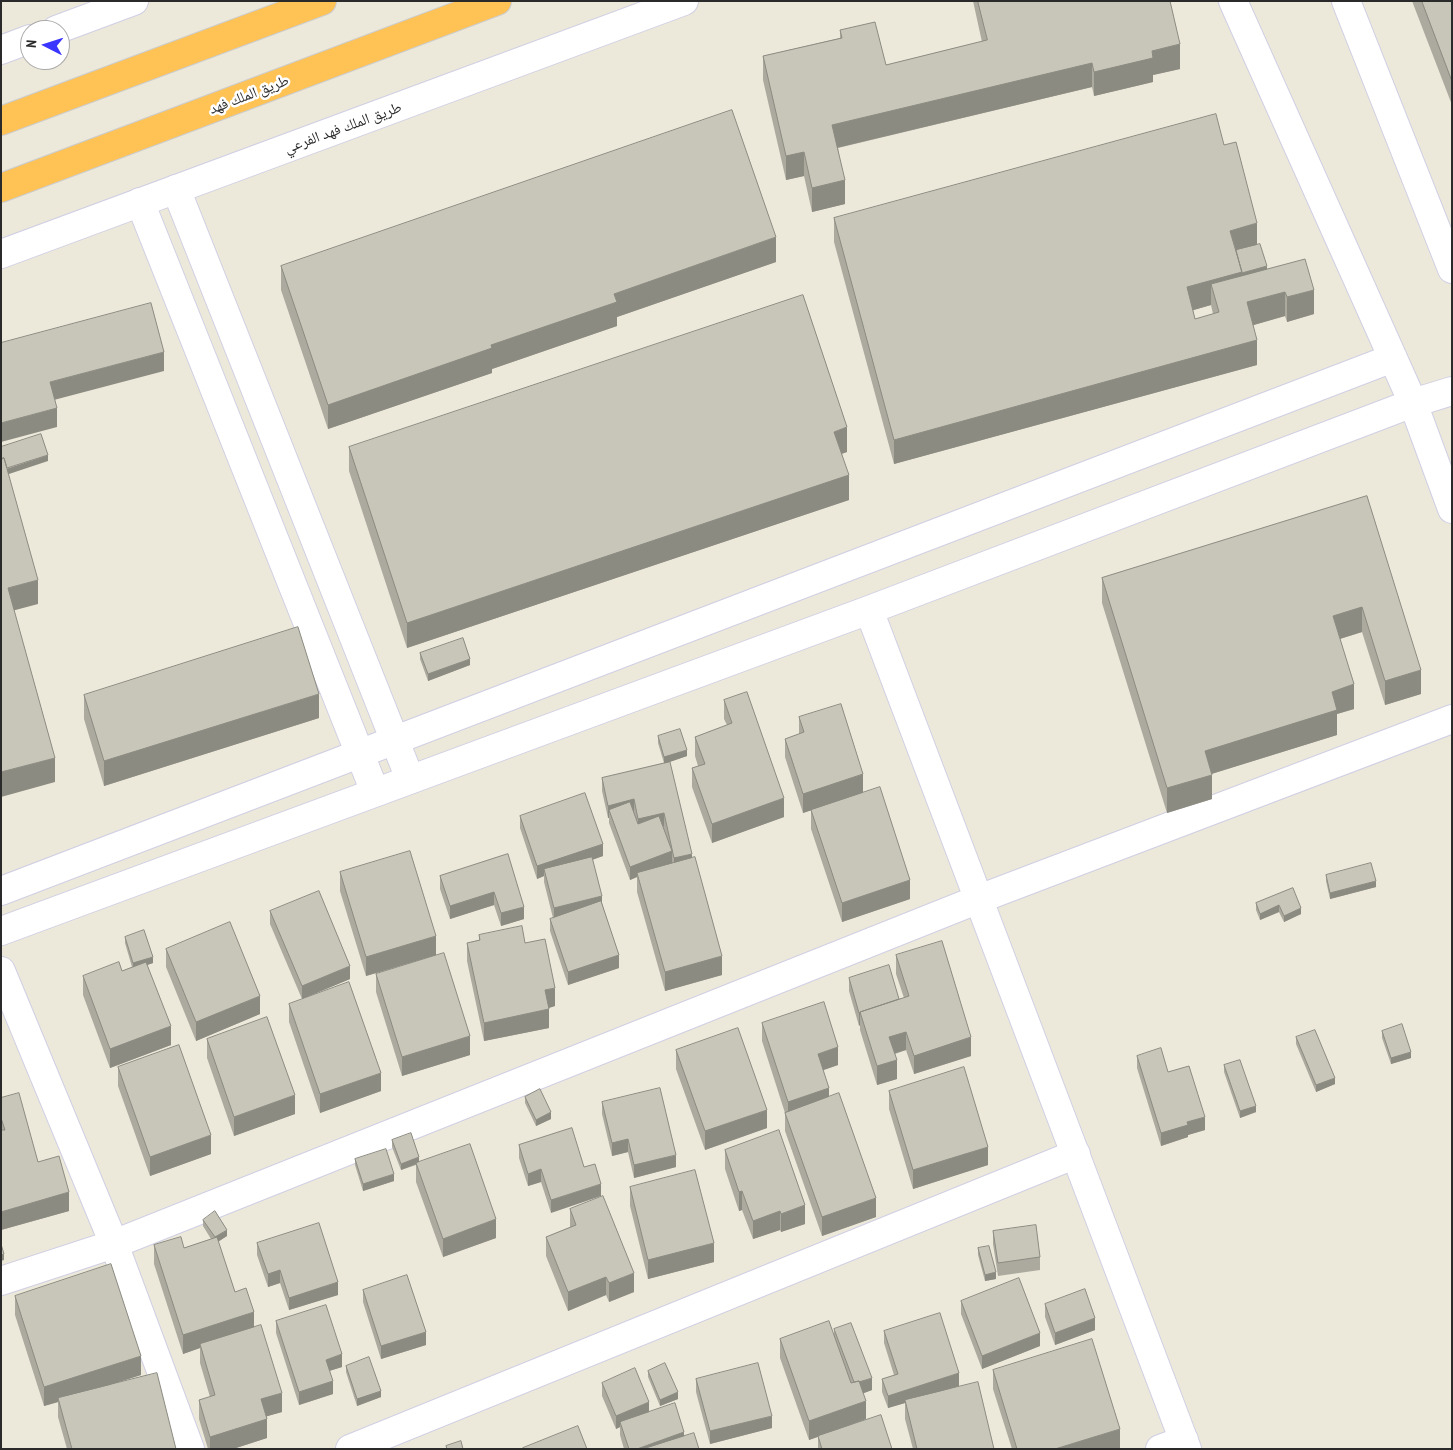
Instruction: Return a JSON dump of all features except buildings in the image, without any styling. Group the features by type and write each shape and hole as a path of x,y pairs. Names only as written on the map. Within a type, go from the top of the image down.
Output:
{"highway":[{"path":"1,121 322,1"},
{"name":"طريق الملك فهد","path":"1,188 497,1"}],"street":[{"path":"70,23 100,7 134,1"},
{"name":"طريق الملك فهد الفرعي","path":"1,254 684,1"},
{"path":"1233,1 1413,404 1452,509"},
{"path":"1346,1 1452,268"},
{"path":"1,50 20,43"},
{"path":"176,189 410,780"},
{"path":"140,202 375,792"},
{"path":"1,891 1393,358"},
{"path":"1,931 870,610 1413,404 1452,391"},
{"path":"870,610 1076,1154 1177,1446"},
{"path":"1,1282 114,1244 979,899 1452,719"},
{"path":"1,970 114,1244 190,1449"},
{"path":"350,1449 1076,1154"}]}
